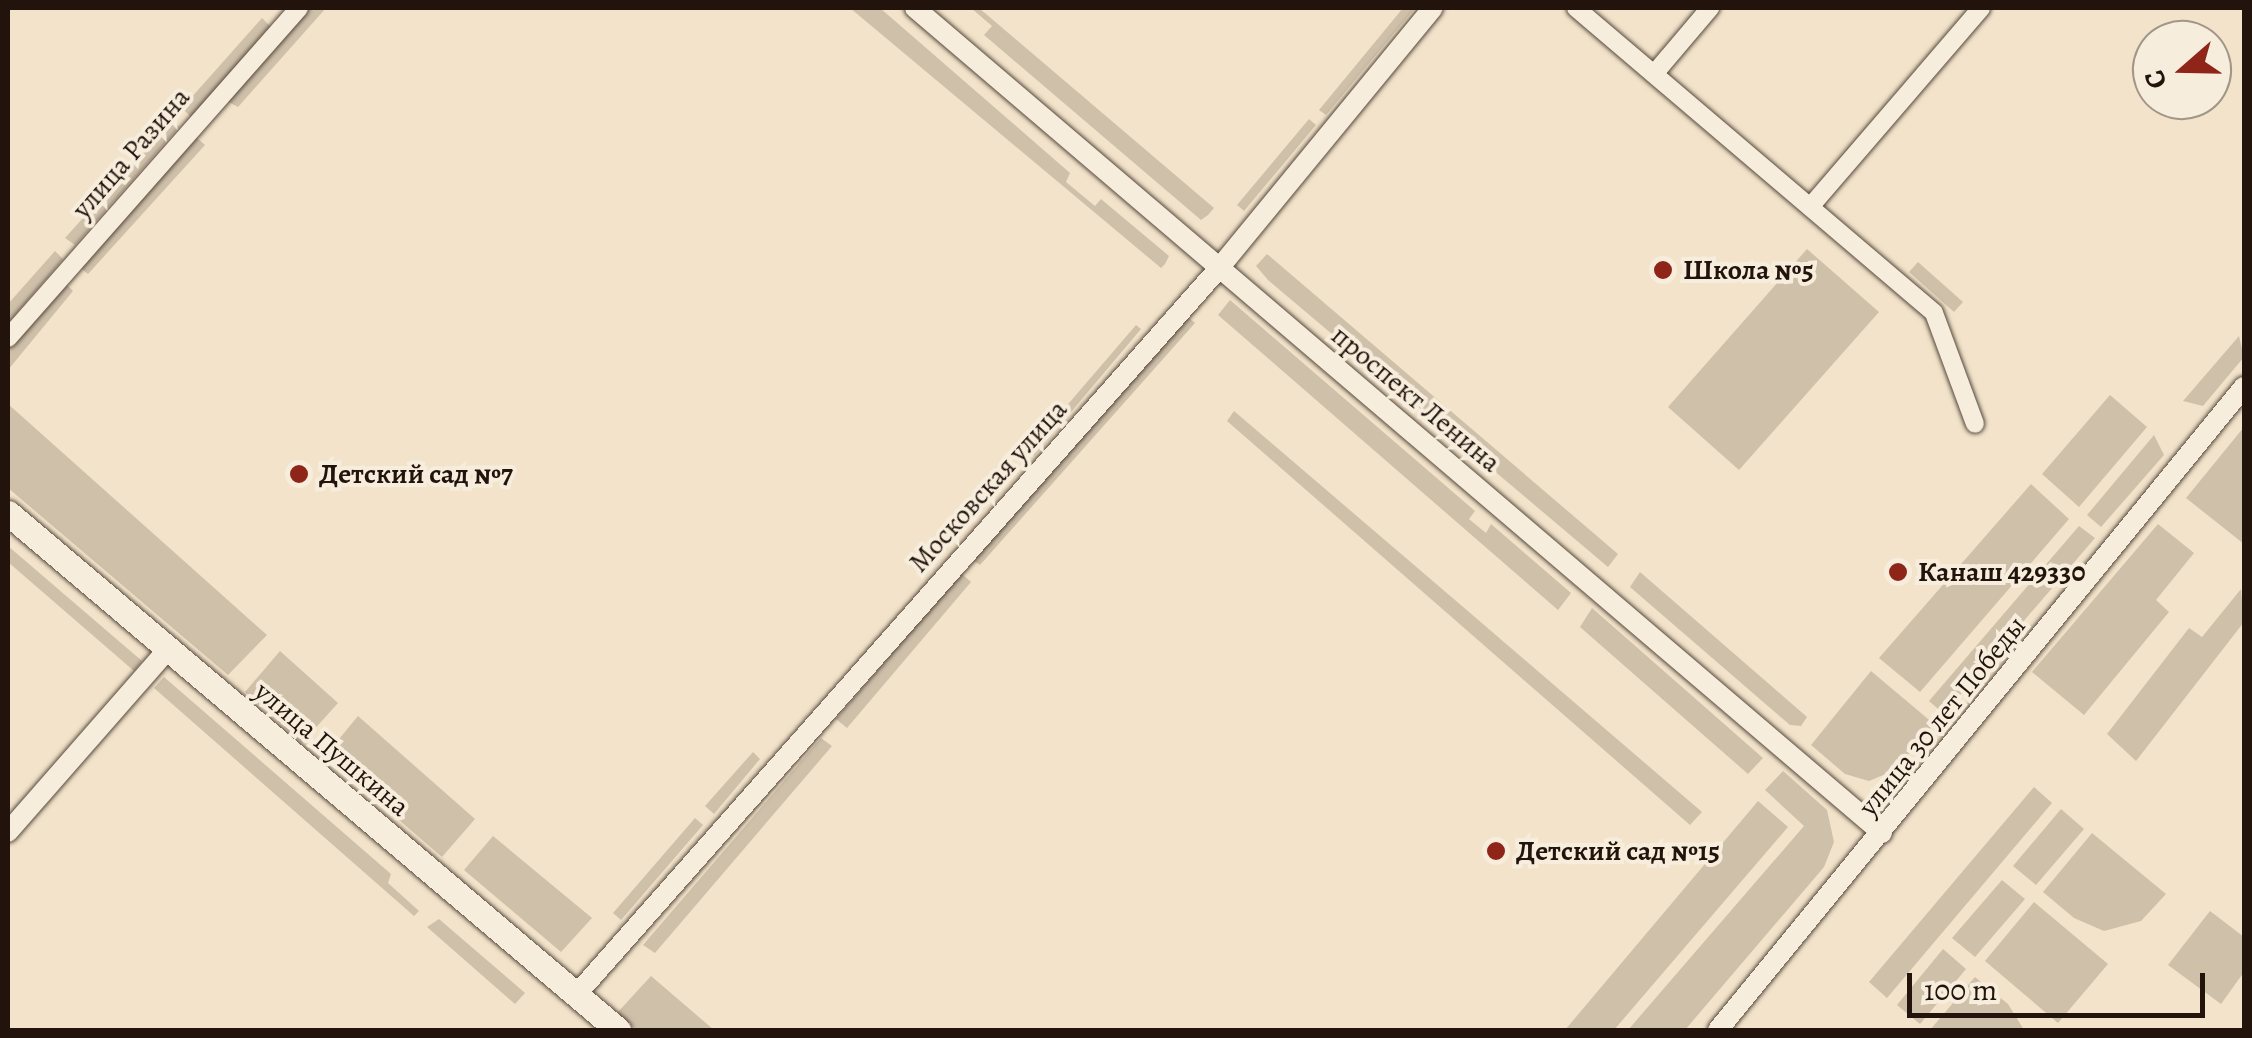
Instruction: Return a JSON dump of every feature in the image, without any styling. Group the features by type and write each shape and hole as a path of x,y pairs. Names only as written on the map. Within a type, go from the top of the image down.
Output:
{"main road":[{"name":"улица Пушкина","path":"8,514 618,1030"}],"street":[{"name":"улица Разина","path":"8,338 299,8"},
{"name":"проспект Ленина","path":"915,8 1882,833"},
{"name":"Московская улица","path":"576,995 1220,268 1433,8"},
{"path":"1576,8 1934,313 1975,424"},
{"path":"1654,74 1710,8"},
{"path":"1810,208 1980,8"},
{"name":"улица 30 лет Победы","path":"1718,1030 2244,388"},
{"path":"8,832 168,650"}],"shaded area":[{"path":"310,8 326,8 238,107 225,100"},
{"path":"850,8 880,8 1070,173 1066,182 1095,206 1101,199 1169,256 1165,264 1161,268"},
{"path":"971,8 979,8 1214,208 1201,220 984,35 992,26"},
{"path":"1403,8 1415,8 1326,115 1319,110"},
{"path":"262,18 271,27 191,117 182,108"},
{"path":"172,119 179,127 75,245 65,238"},
{"path":"1309,119 1316,125 1244,211 1237,205"},
{"path":"196,137 205,145 88,274 79,267"},
{"path":"1807,249 1879,312 1739,470 1668,407"},
{"path":"55,251 63,259 8,323 8,304"},
{"path":"1267,254 1618,554 1608,567 1268,280 1256,266"},
{"path":"1918,262 1963,302 1954,312 1909,272"},
{"path":"64,282 73,291 8,370 8,349"},
{"path":"1230,300 1475,511 1469,519 1486,533 1491,524 1571,593 1558,610 1218,315"},
{"path":"1185,315 1195,323 980,565 971,559"},
{"path":"1136,325 1141,329 1033,457 1027,452"},
{"path":"2239,336 2244,357 2203,406 2183,401"},
{"path":"2110,395 2147,427 2079,507 2042,474"},
{"path":"8,404 267,635 228,675 8,488"},
{"path":"1234,411 1702,812 1690,825 1227,421"},
{"path":"2244,427 2244,544 2186,498"},
{"path":"2154,435 2164,455 2101,527 2087,515"},
{"path":"2031,484 2069,519 1920,692 1879,658"},
{"path":"2158,524 2194,553 2156,600 2169,612 2084,715 2032,672"},
{"path":"2079,526 2095,538 1944,714 1929,701"},
{"path":"8,546 142,661 134,671 8,562"},
{"path":"1640,572 1807,717 1801,726 1790,725 1630,587"},
{"path":"961,573 971,582 847,728 836,719"},
{"path":"2241,589 2244,622 2136,761 2107,734 2189,628 2202,637"},
{"path":"1592,608 1763,758 1748,774 1580,627"},
{"path":"280,651 338,703 302,743 245,692"},
{"path":"1871,671 1934,724 1895,770 1869,781 1845,774 1811,745"},
{"path":"164,677 391,874 388,883 419,911 414,916 154,688"},
{"path":"358,716 475,819 442,857 325,756"},
{"path":"821,738 832,746 655,953 643,945"},
{"path":"753,752 760,759 714,814 705,806"},
{"path":"1783,771 1827,810 1834,842 1824,867 1685,1030 1628,1030 1804,826 1765,790"},
{"path":"2034,787 2052,803 1887,998 1869,982"},
{"path":"1758,801 1788,827 1614,1030 1565,1030"},
{"path":"2061,809 2084,829 2036,885 2013,866"},
{"path":"695,818 703,825 621,920 613,913"},
{"path":"2092,833 2166,894 2141,921 2104,931 2074,918 2043,892"},
{"path":"493,836 592,918 561,952 464,870"},
{"path":"2002,880 2025,899 1975,957 1952,938"},
{"path":"2034,902 2108,964 2058,1023 1985,961"},
{"path":"2210,911 2244,937 2244,972 2221,1004 2168,965"},
{"path":"439,919 525,993 515,1004 427,927"},
{"path":"1943,949 1966,969 1920,1024 1897,1005"},
{"path":"651,976 714,1030 637,1030 617,1013"},
{"path":"1975,977 2008,1004 2024,1030 1930,1030"}],"place":[{"name":"Школа №5","path":"1663,270"},
{"name":"Детский сад №7","path":"299,474"},
{"name":"Канаш 429330","path":"1898,572"},
{"name":"Детский сад №15","path":"1496,851"}]}
